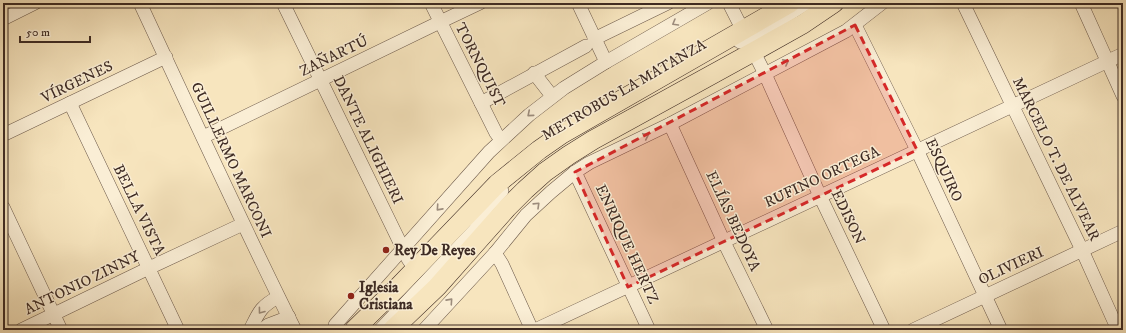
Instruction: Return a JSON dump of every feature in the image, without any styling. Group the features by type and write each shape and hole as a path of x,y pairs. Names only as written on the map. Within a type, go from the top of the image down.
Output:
{"highway":[{"path":"392,330 437,287 507,208 545,172 569,155 746,45 790,3"},
{"path":"354,330 497,184 539,150 562,134 746,45 803,24 834,3"},
{"path":"406,330 437,287"}],"street":[{"path":"3,19 35,3"},
{"name":"GUILLERMO MARCONI","path":"141,3 243,224 295,330"},
{"name":"DANTE ALIGHIERI","path":"283,3 408,259 415,269"},
{"name":"TORNQUIST","path":"431,3 496,133 501,140"},
{"name":"ZAÑARTÚ","path":"203,137 480,3"},
{"path":"578,3 590,42 606,62"},
{"path":"481,103 590,42 668,3"},
{"path":"335,325 489,152 528,115 552,96 606,62 708,3"},
{"name":"EDISON","path":"729,3 746,45 765,74 820,196 884,330"},
{"name":"METROBUS LA MATANZA","path":"380,330 512,190 537,167 588,132 707,68 746,45 764,30 808,3"},
{"name":"METROBUS LA MATANZA","path":"372,330 501,192 538,159 585,127 779,28 819,3"},
{"path":"424,330 495,253 537,204 575,172 600,158 670,124 846,31 882,3"},
{"name":"MARCELO T. DE ALVEAR","path":"963,3 1082,250 1118,330"},
{"path":"1080,3 1123,96"},
{"path":"641,16 651,36"},
{"name":"ESQUIRO","path":"855,24 917,150 1001,330"},
{"name":"RUFINO ORTEGA","path":"535,330 1123,54"},
{"name":"VÍRGENES","path":"3,135 166,57"},
{"path":"534,73 552,96"},
{"name":"BELLA VISTA","path":"70,103 178,330"},
{"name":"ELÍAS BEDOYA","path":"670,124 724,242 767,330"},
{"name":"ENRIQUE HERTZ","path":"575,172 649,330"},
{"path":"3,207 61,330"},
{"name":"ANTONIO ZINNY","path":"21,330 243,224"},
{"name":"OLIVIERI","path":"913,330 1123,231"},
{"path":"495,253 502,264 532,330"},
{"path":"250,330 259,312 264,306 278,297"},
{"path":"262,330 268,325 288,317"}],"highlighted area":[{"path":"855,25 917,150 628,287 575,172"}],"place":[{"name":"Rey De Reyes","path":"386,250"},
{"name":"Iglesia Cristiana","path":"351,296"}]}
